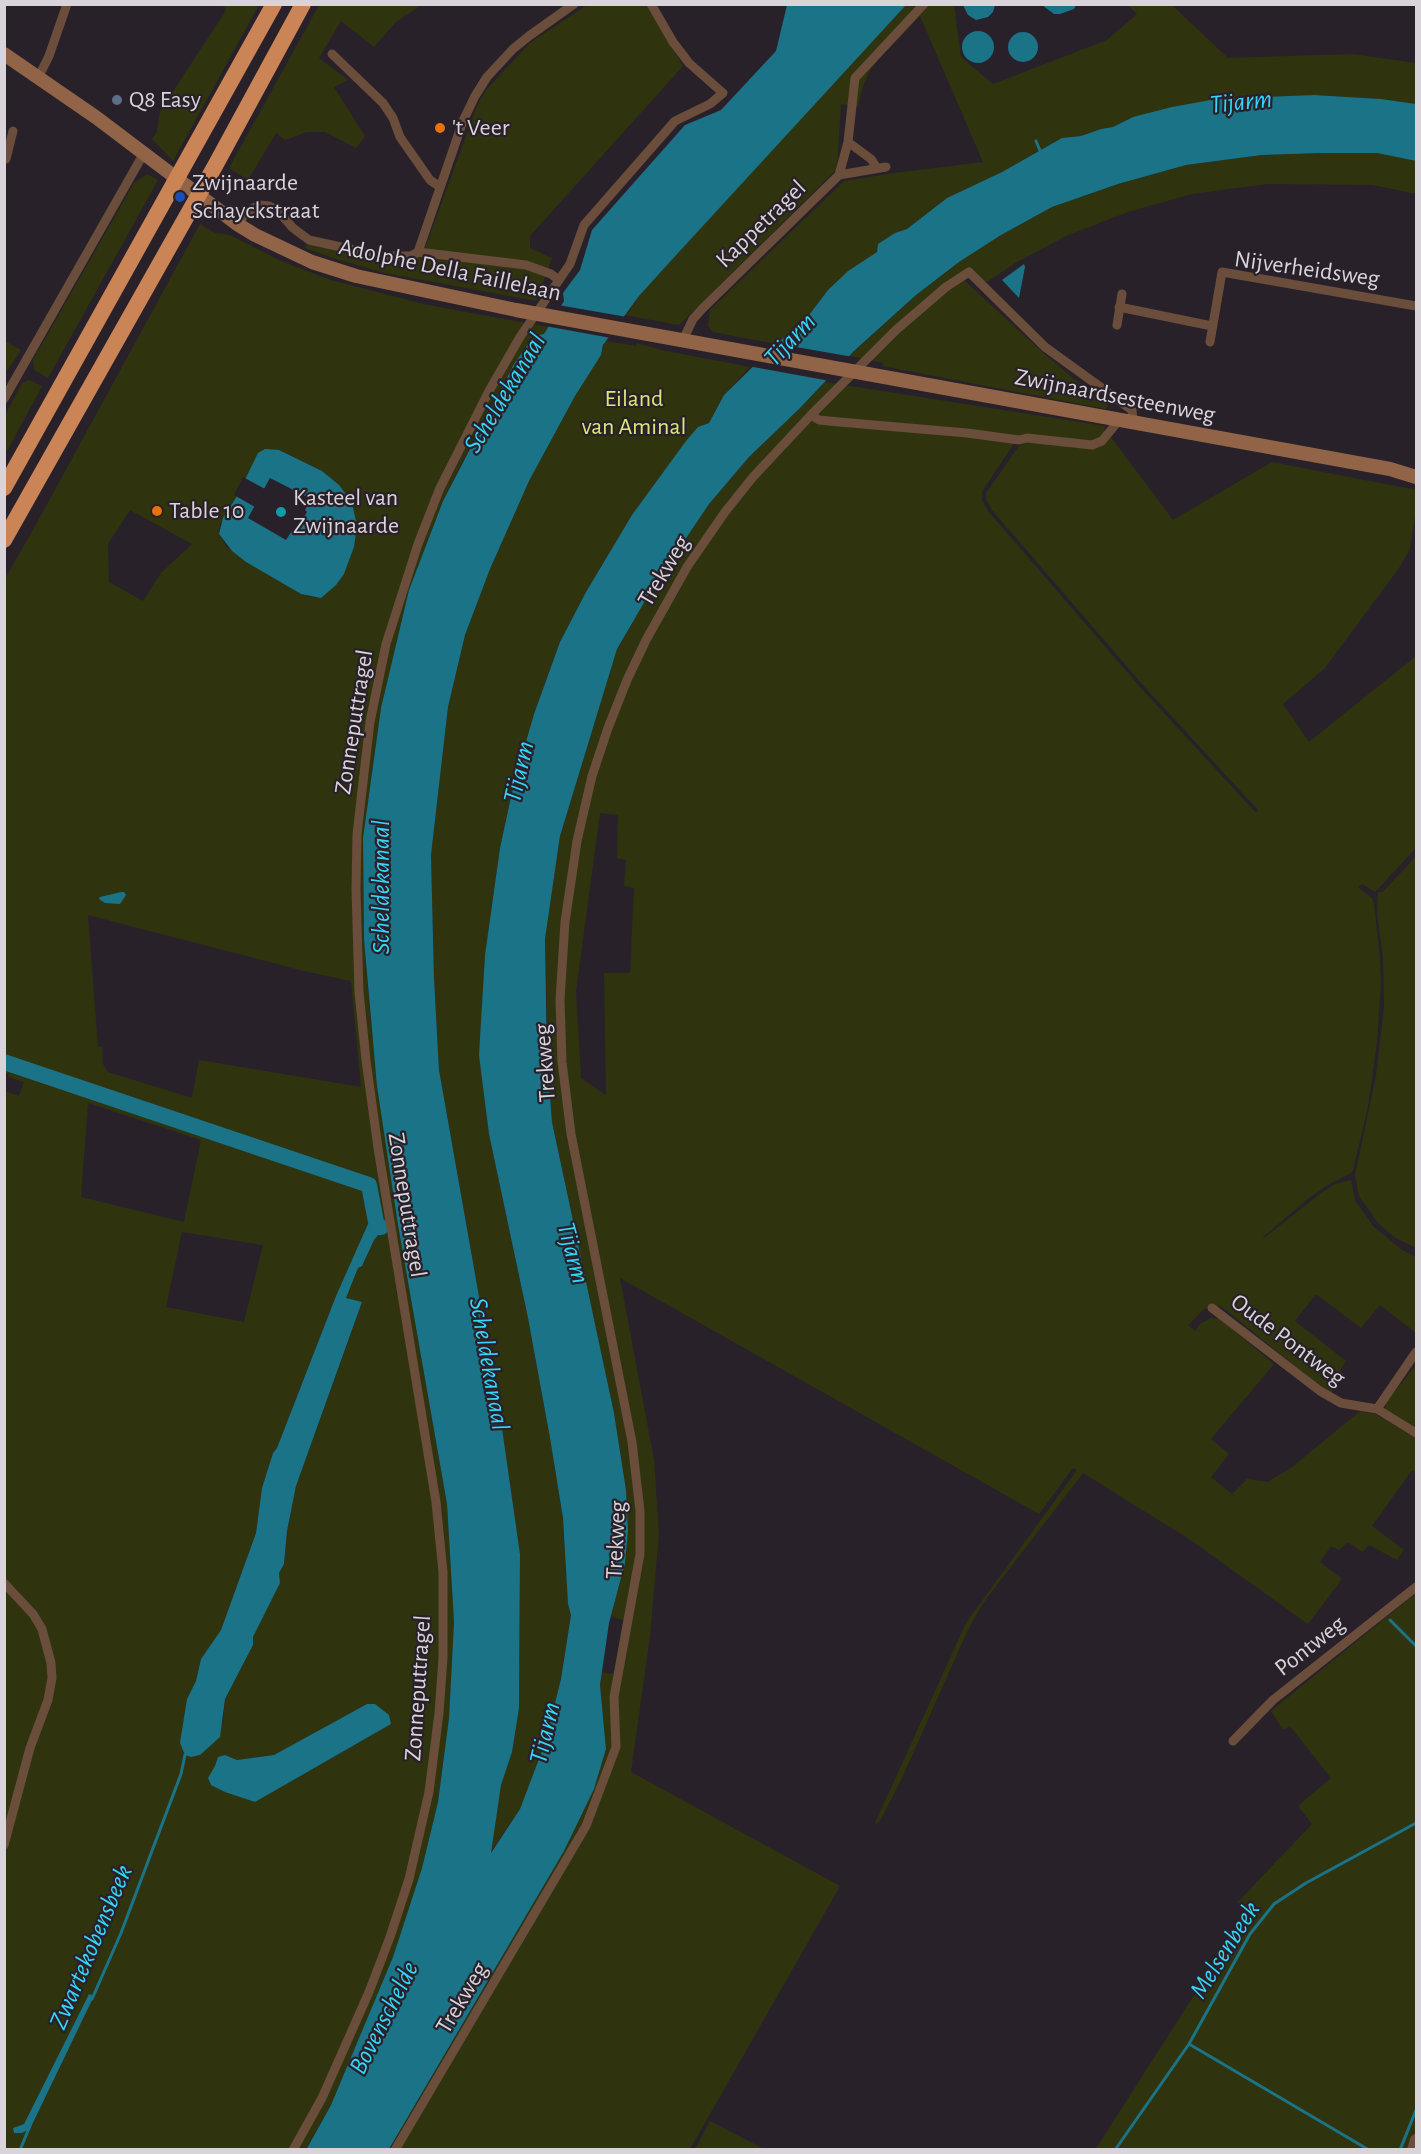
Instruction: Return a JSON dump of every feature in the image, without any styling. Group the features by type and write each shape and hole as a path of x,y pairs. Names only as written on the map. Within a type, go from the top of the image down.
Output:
{"highway":[{"path":"4,488 274,4"},
{"path":"4,540 179,231 303,4"}],"main road":[{"name":"Adolphe Della Faillelaan","path":"4,54 39,76 237,224 303,258 356,276 516,310 804,362"},
{"name":"Zwijnaardsesteenweg","path":"804,362 1390,469 1416,477"}],"street":[{"path":"39,76 50,56 67,4"},
{"path":"418,252 463,121 475,96 487,77 529,36 574,4"},
{"name":"Zonneputtragel","path":"293,2150 309,2124 356,2023 387,1945 406,1888 420,1838 429,1792 443,1658 442,1572 435,1496 378,1148 359,992 356,899 357,834 370,722 378,677 394,616 431,508 489,391 520,337 570,264 584,225 675,121 710,104 723,93 689,63 673,42 651,4"},
{"path":"839,175 848,142 855,78 924,4"},
{"path":"332,54 383,103 393,118 400,137 430,180 440,187"},
{"path":"4,159 6,159 13,131"},
{"name":"Kappetragel","path":"683,340 693,319 702,309 839,175 882,167 848,142"},
{"path":"4,399 144,153"},
{"path":"237,224 247,212 259,205 269,206 277,210 293,228 309,240 382,256 411,256 418,252 526,265 551,274 559,280"},
{"name":"Trekweg","path":"395,2150 582,1833 616,1747 614,1697 640,1554 640,1511 632,1443 571,1134 562,1062 560,991 570,878 584,808 602,745 622,694 646,640 668,600 698,550 725,512 764,465 811,415 925,304 969,272 1045,347 1132,410 1126,420"},
{"name":"Nijverheidsweg","path":"1210,342 1222,272 1416,306"},
{"path":"1118,325 1122,294"},
{"path":"1119,307 1212,326"},
{"path":"811,415 819,420 1019,440 1027,438 1097,444 1126,420"},
{"name":"Oude Pontweg","path":"1212,1308 1320,1391 1341,1403 1377,1410"},
{"path":"1416,1352 1377,1410 1416,1433"},
{"path":"4,1583 33,1614 42,1629 51,1663 52,1678 48,1700 30,1749 4,1845"},
{"name":"Pontweg","path":"1233,1741 1273,1700 1416,1587"},
{"path":"1413,2150 1416,2140"}],"green space":[{"path":"1127,4 1172,5 1228,58 1352,54 1416,63 1416,104 1381,99 1314,95 1133,117 1113,127 1081,136 1062,138 1002,172 947,198 907,229 895,233 877,252 848,271 828,290 803,323 776,344 713,332 708,326 710,310 844,181 983,162 920,16 869,72 858,107 841,104 837,169 679,325 624,315 751,171 906,5 954,5 961,57 993,84 1107,40 1137,14"},
{"path":"221,5 259,5 173,161 152,139 157,132 160,111 225,12 226,8"},
{"path":"319,5 421,5 396,22 374,47 341,21 319,58 348,80 334,87 365,136 356,148 325,132 307,132 285,140 276,133 248,180 229,168"},
{"path":"587,5 646,5 683,66 530,236 530,248 552,258 536,301 385,273 305,248 307,244 382,261 407,261 423,254 477,106 486,90 530,43"},
{"path":"1377,153 1416,161 1416,194 1373,185 1267,184 1192,194 1128,212 1066,236 1017,262 987,282 968,275 964,280 1039,349 1075,380 1107,400 1109,403 1106,409 882,366 884,363 849,356 916,295 959,262 1001,235 1052,207 1118,184 1186,165 1262,155"},
{"path":"147,174 158,180 48,378 34,370 33,360 134,183"},
{"path":"200,224 215,233 230,235 281,261 331,280 423,304 548,327 544,334 527,346 514,364 480,426 443,501 409,590 381,708 363,838 364,940 371,1026 398,1225 447,1504 454,1622 449,1718 438,1802 422,1868 393,1957 331,2105 306,2149 5,2149 4,1091 19,1096 24,1082 8,1077 9,1074 5,1072 5,579","holes":["279,450 322,471 357,526 354,547 344,574 315,598 301,594 246,562 227,547 219,534 220,524 232,503","130,510 192,544 161,573 143,601 109,582 108,544","88,915 351,981 361,1087 199,1060 192,1098 108,1072 103,1064 102,1046 98,1047","88,1103 201,1140 184,1222 81,1197","369,1224 374,1240 362,1266 358,1268 346,1298 362,1303 296,1486 287,1531 284,1564 279,1573 280,1583 253,1637 253,1645 225,1699 223,1722 200,1755 195,1756 187,1699 196,1681 201,1659 221,1630 256,1533 262,1488 273,1453 277,1448 336,1296","182,1232 263,1245 244,1322 166,1307","367,1704 391,1724 255,1802 211,1785 208,1778 225,1755 237,1760 274,1755","89,1994 94,1996 30,2129 13,2128 24,2124"]},
{"path":"5,341 21,350 5,374"},
{"name":"Eiland van Aminal","path":"605,341 636,346 637,343 661,350 750,367 724,395 709,423 698,427 632,515 586,592 560,642 534,714 514,783 500,848 485,955 480,1055 489,1134 528,1318 563,1518 568,1604 571,1615 561,1679 545,1743 520,1809 490,1853 501,1785 512,1752 520,1656 520,1554 501,1421 439,1070 431,855 448,707 465,635 490,569 529,481 575,396 601,355"},
{"path":"29,380 42,386 5,455 5,415 22,383"},
{"path":"825,382 1105,426 1103,437 1095,442 1019,436 985,487 982,500 988,511 1140,687 1256,813 1258,810 1142,684 992,510 986,499 986,493 1019,446 1024,443 1050,442 1095,447 1100,446 1110,436 1173,520 1272,462 1416,490 1416,509 1410,549 1399,568 1325,668 1283,704 1309,742 1416,656 1416,848 1375,892 1362,884 1358,887 1372,898 1374,904 1381,983 1377,1042 1368,1107 1353,1170 1309,1198 1263,1237 1321,1193 1335,1184 1351,1180 1355,1200 1373,1226 1402,1250 1416,1257 1416,1333 1380,1305 1361,1328 1316,1294 1295,1321 1346,1361 1340,1370 1345,1375 1331,1393 1328,1393 1221,1306 1204,1309 1188,1325 1195,1331 1200,1324 1211,1318 1220,1319 1274,1364 1211,1439 1229,1454 1211,1477 1232,1494 1247,1479 1267,1482 1291,1468 1360,1411 1375,1414 1416,1438 1416,1472 1412,1470 1372,1526 1404,1550 1397,1560 1369,1545 1362,1552 1348,1542 1339,1550 1331,1546 1320,1562 1342,1579 1308,1624 1189,1539 1083,1473 976,1615 901,1780 880,1821 874,1825 966,1623 1077,1470 1073,1468 1039,1514 620,1278 654,1460 659,1534 650,1636 631,1772 840,1886 690,2149 389,2150 564,1851 594,1789 606,1749 600,1685 602,1672 614,1674 623,1620 611,1616 625,1563 628,1531 626,1490 614,1413 552,1122 549,1087 545,939 560,836 617,649 652,589 709,504 749,457","holes":["600,813 618,815 617,858 626,860 624,886 634,888 630,973 604,973 606,1095 581,1078 576,991"]},
{"path":"1416,856 1416,1248 1394,1237 1378,1223 1359,1196 1355,1175 1376,1076 1384,1006 1383,956 1377,915 1378,892 1383,892"},
{"path":"1416,1365 1416,1429 1385,1409 1387,1401"},
{"path":"1416,1593 1416,2132 1409,2149 1095,2150 1248,1911 1237,1903 1312,1824 1298,1806 1331,1778 1290,1726 1283,1730 1271,1711"},
{"path":"710,2121 764,2149 695,2149"}],"water":[{"path":"995,4 993,12 988,17 976,20 968,15 963,5"},
{"path":"787,5 906,5 639,296 603,345 601,355 575,396 529,481 490,569 465,635 448,707 431,855 439,1070 501,1421 520,1554 519,1708 512,1752 501,1785 491,1853 520,1809 545,1743 561,1679 571,1615 568,1604 563,1518 550,1438 528,1318 489,1134 479,1055 485,955 500,848 514,783 534,714 560,642 586,592 632,515 686,441 698,427 709,423 724,395 776,344 803,323 828,290 848,271 877,252 878,244 895,233 907,229 947,198 1002,172 1062,138 1081,136 1113,127 1133,117 1172,107 1216,99 1314,95 1381,99 1416,104 1416,161 1377,153 1321,153 1262,155 1186,165 1118,184 1052,207 1001,235 959,262 916,295 854,351 749,457 709,504 652,589 617,649 560,836 545,939 547,1058 552,1122 614,1413 626,1490 628,1531 625,1563 609,1623 600,1685 606,1749 594,1789 564,1851 389,2149 306,2150 331,2105 393,1957 422,1868 438,1802 449,1718 454,1622 447,1504 398,1225 377,1086 364,940 363,838 381,708 409,590 443,501 514,364 534,336 544,334 564,301 563,293 580,270 592,230 685,125 721,110 776,51","holes":["588,1632 584,1671 580,1673 585,1635"]},
{"path":"1042,5 1076,5 1074,9 1054,14"},
{"path":"978,31 989,36 994,47 989,58 978,63 967,58 962,47 967,36"},
{"path":"1023,32 1034,36 1038,47 1034,58 1023,62 1012,58 1008,47 1012,36"},
{"path":"1024,264 1025,267 1019,298 1002,280"},
{"path":"265,449 279,450 322,471 339,485 352,503 357,526 354,547 344,574 336,585 321,598 301,594 246,562 232,551 219,534 223,518 237,496 258,453","holes":["270,478 311,499 305,510 307,512 296,530 293,529 286,540 248,518"]},
{"path":"121,892 126,895 120,904 105,903 99,899 100,897"},
{"path":"368,1224 377,1227 378,1235 362,1266 358,1268 346,1298 362,1302 296,1486 287,1531 284,1564 279,1573 280,1583 253,1637 253,1645 225,1699 220,1737 200,1755 191,1757 185,1755 180,1743 187,1699 196,1681 201,1659 221,1630 256,1533 262,1488 273,1453 277,1448 336,1296"},
{"path":"367,1704 375,1704 389,1715 391,1724 255,1802 211,1785 208,1778 218,1757 225,1755 237,1760 274,1755"},
{"path":"89,1994 94,1996 30,2129 22,2133 14,2133 13,2128 24,2124"}],"pier":[{"path":"558,305 627,317 611,338 545,326"},
{"path":"773,343 853,357 830,381 748,366"},
{"path":"243,477 265,489 255,507 234,495"}],"waterway":[{"path":"1036,141 1041,153"},
{"path":"4,1062 369,1185 377,1227 381,1227"},
{"name":"Tijarm","path":"581,1688 590,1610"},
{"path":"1390,1620 1416,1646"},
{"name":"Zwartekobensbeek","path":"92,1999 121,1933 181,1774 185,1755"},
{"name":"Melsenbeek","path":"1115,2150 1189,2044 1250,1934 1274,1904 1306,1883 1416,1823"},
{"path":"1189,2044 1369,2150"},
{"path":"1400,2150 1416,2110"},
{"name":"Zwartekobensbeek","path":"20,2150 30,2126"}],"place":[{"name":"Q8 Easy","path":"117,100"},
{"name":"'t Veer","path":"440,128"},
{"name":"Zwijnaarde Schayckstraat","path":"180,197"},
{"name":"Table 10","path":"157,511"},
{"name":"Kasteel van Zwijnaarde","path":"281,512"}],"water label":[{"name":"Scheldekanaal","path":"505,393"},
{"name":"Scheldekanaal","path":"381,887"},
{"name":"Scheldekanaal","path":"489,1364"},
{"name":"Bovenschelde","path":"384,2018"}]}
